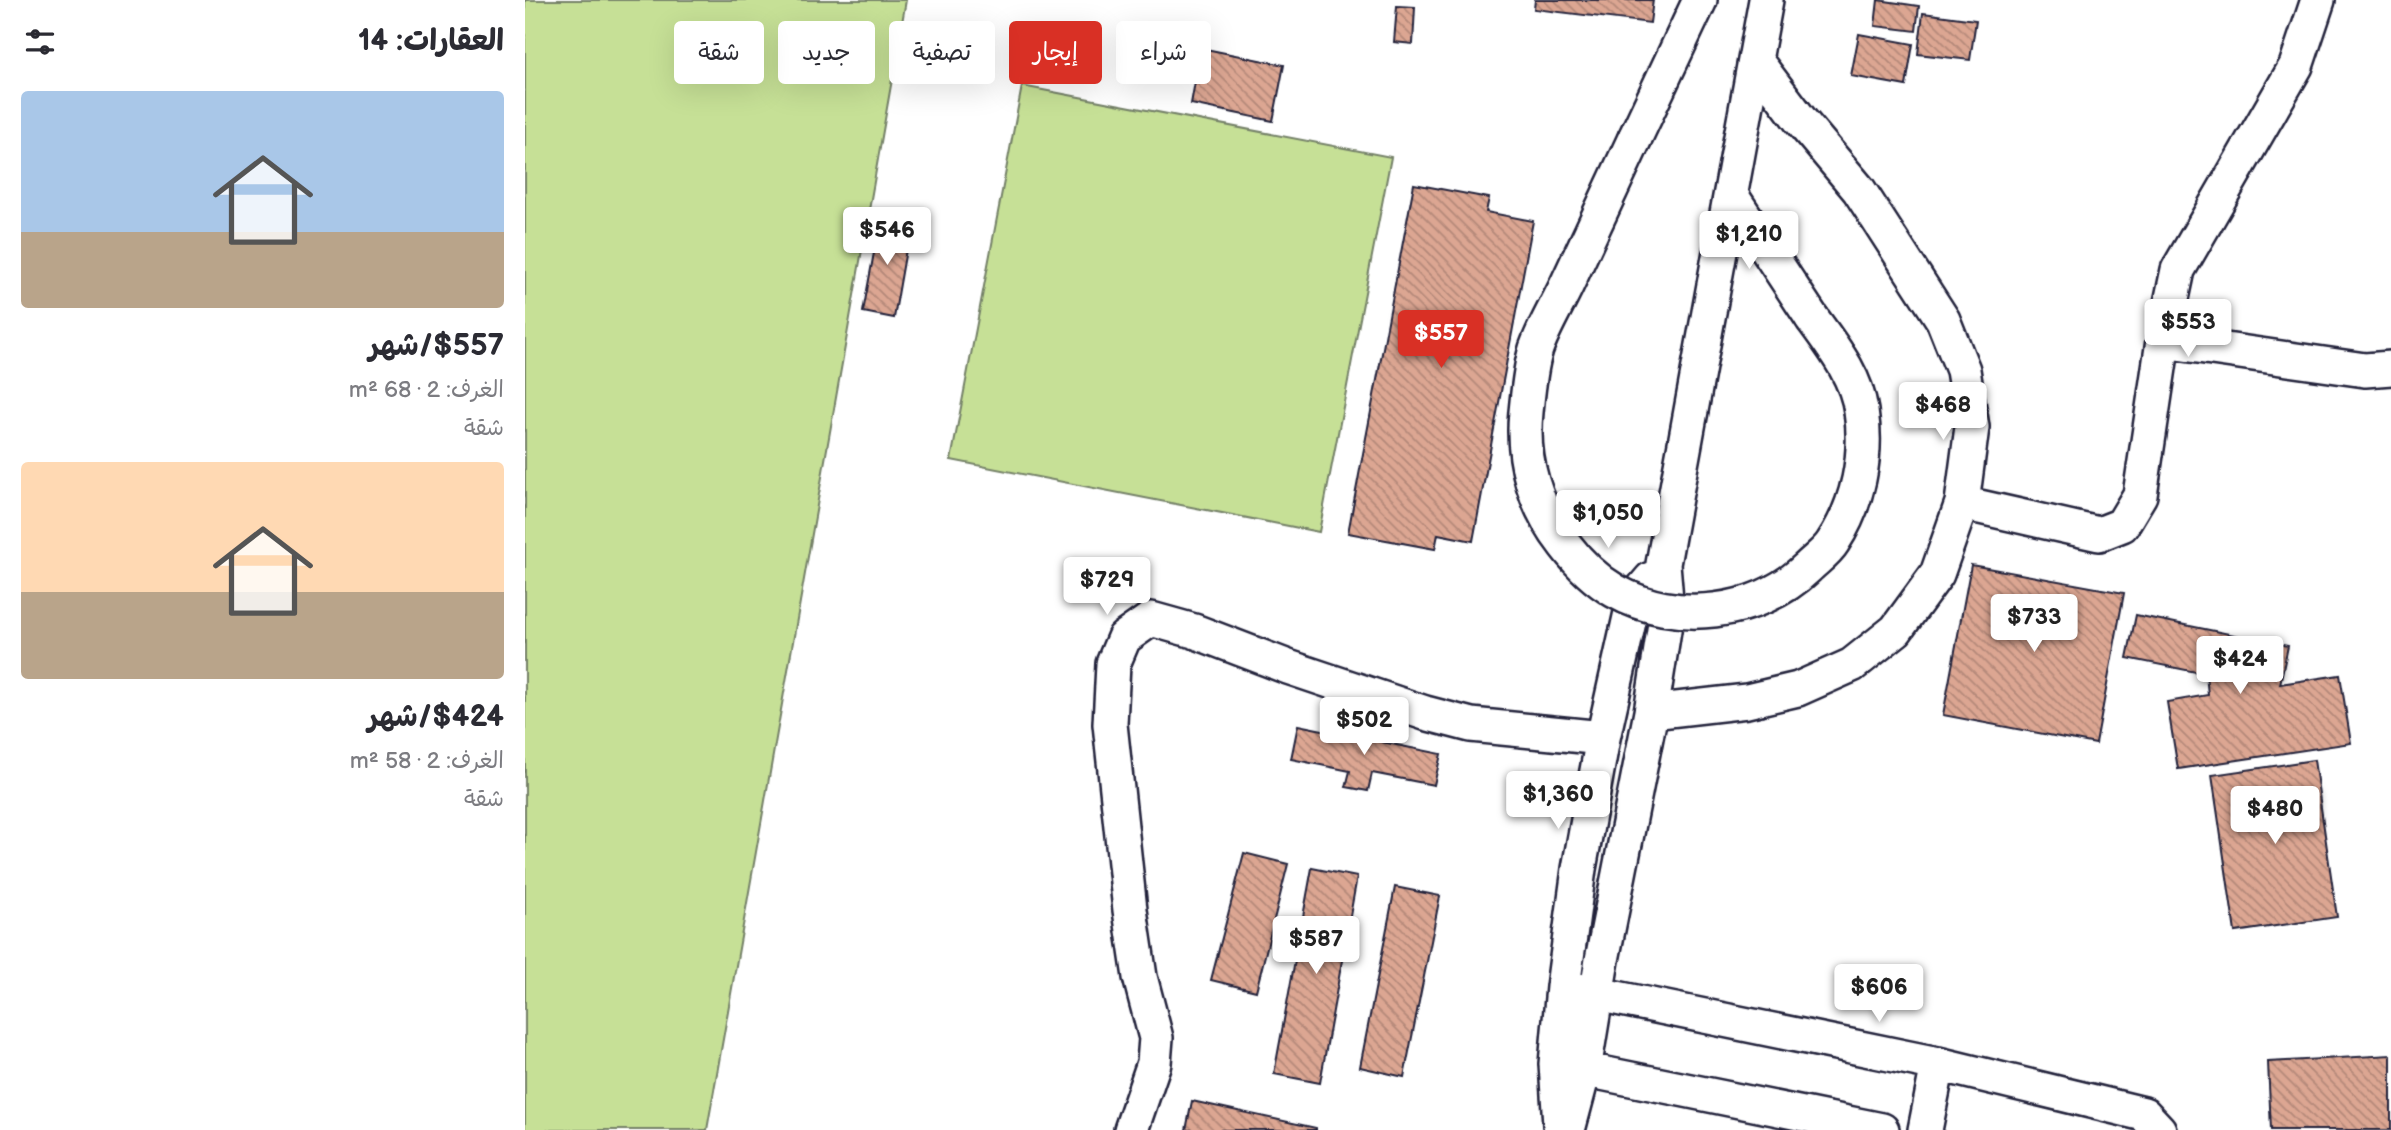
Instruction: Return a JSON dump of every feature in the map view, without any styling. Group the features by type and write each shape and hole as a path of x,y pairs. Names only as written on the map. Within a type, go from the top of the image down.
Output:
{"street":[{"path":"1700,0 1536,350 1525,413 1526,459 1534,492 1551,527 1577,561 1615,591 1652,606 1682,611 1716,611 1759,599 1795,579 1833,544 1854,499 1864,454 1861,409 1846,366 1731,195"},
{"path":"1560,1130 1570,1067 1597,994 1651,712 1667,611 1663,564 1766,0"},
{"path":"1962,503 2099,534 2122,525 2140,495 2163,341 2178,271 2296,66 2318,0"},
{"path":"1651,712 1747,701 1798,689 1852,666 1896,630 1937,574 1962,503 1972,427 1963,370 1943,320 1859,190 1801,121 1755,60"},
{"path":"2163,341 2365,370 2391,368"},
{"path":"1568,1130 1570,1067 1563,987 1579,869 1603,738 1634,599 1663,564"},
{"path":"1131,1130 1154,1063 1156,1038 1140,977 1132,923 1111,724 1113,664 1124,638 1151,619 1193,631 1288,667 1425,713 1471,725 1603,738"},
{"path":"1590,812 1631,819"},
{"path":"1563,987 1938,1064 2144,1114 2159,1130"},
{"path":"1925,1130 1938,1064"},
{"path":"1570,1067 1882,1130"}],"green space":[{"path":"525,0 906,0 902,21 889,21 889,84 891,84 707,1130 525,1130"},
{"path":"1022,86 1391,157 1319,532 951,460"}],"building":[{"path":"1535,0 1653,0 1650,23 1534,9"},
{"path":"1878,0 1919,6 1916,31 1875,26"},
{"path":"1397,6 1415,7 1413,44 1394,42"},
{"path":"1923,13 1976,20 1970,60 1918,54"},
{"path":"1859,34 1913,44 1906,86 1851,76"},
{"path":"1211,50 1284,65 1273,121 1191,104 1195,84 1211,84"},
{"path":"1414,184 1489,198 1486,212 1533,221 1473,541 1438,534 1435,549 1348,533"},
{"path":"881,215 911,221 894,318 863,312"},
{"path":"1971,565 2124,593 2096,744 1943,715"},
{"path":"2136,615 2288,646 2280,684 2340,675 2351,743 2178,769 2167,702 2208,695 2206,674 2127,658"},
{"path":"1298,725 1441,754 1434,785 1372,773 1368,791 1346,787 1350,771 1291,759"},
{"path":"2314,760 2337,917 2235,932 2212,775"},
{"path":"1244,853 1288,864 1256,991 1211,980"},
{"path":"1312,868 1357,877 1320,1083 1274,1074"},
{"path":"1395,887 1440,896 1404,1077 1360,1067"},
{"path":"2391,1055 2391,1130 2271,1130 2268,1062"},
{"path":"1192,1101 1316,1128 1316,1130 1186,1130"}]}
